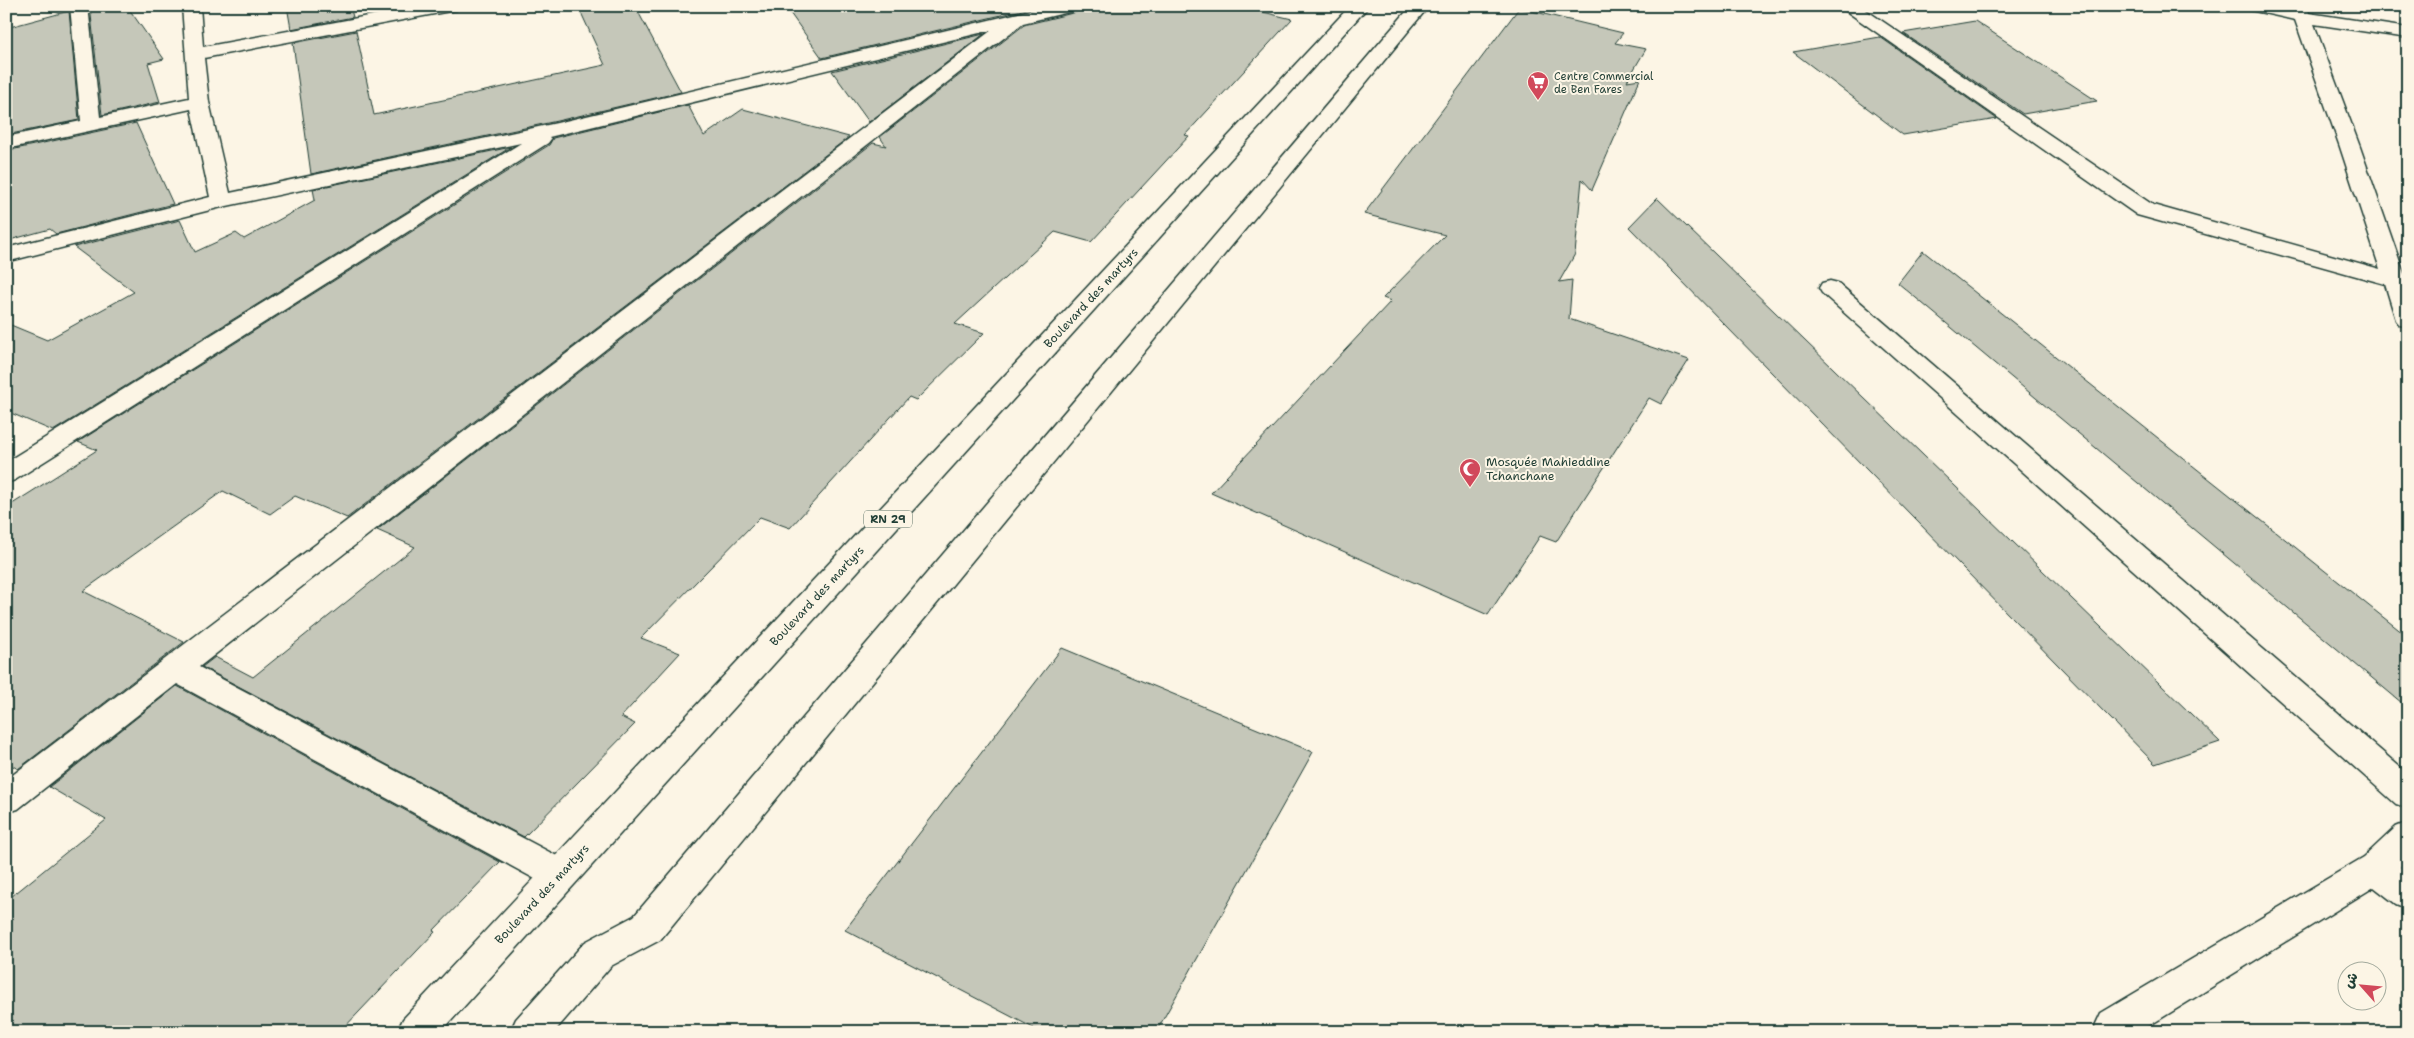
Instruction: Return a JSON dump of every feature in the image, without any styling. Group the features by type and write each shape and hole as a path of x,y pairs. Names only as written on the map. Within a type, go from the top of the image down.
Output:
{"main road":[{"path":"78,6 90,125"},
{"path":"191,6 198,102 221,202"},
{"path":"194,54 450,6"},
{"path":"6,255 221,202 558,129 1072,6"},
{"name":"Boulevard des martyrs","path":"416,1032 1360,6"},
{"path":"529,1032 598,954 647,928 1420,6"},
{"path":"1848,6 2146,210 2394,280"},
{"path":"2256,6 2300,12 2408,33"},
{"path":"2300,12 2350,147 2408,320"},
{"path":"6,800 1015,21"},
{"path":"6,143 198,102"},
{"path":"6,474 558,129"},
{"path":"1830,288 2408,794"},
{"path":"175,669 560,875"},
{"path":"2114,1026 2376,868 2408,837"},
{"path":"2376,868 2408,893"}],"building":[{"path":"90,6 127,6 164,59 148,63 160,102 102,115"},
{"path":"287,6 350,6 353,17 291,29"},
{"path":"578,6 635,6 681,92 311,174 293,43 356,31 374,115 605,65"},
{"path":"785,6 1039,6 822,58"},
{"path":"1082,6 1238,6 1292,19 1185,135 1189,136 1091,242 1055,232 955,324 984,333 916,400 909,397 790,528 760,517 641,638 680,653 621,717 635,724 524,837 202,667 215,657 253,677 415,547 377,530 873,143 886,146 880,137 1024,25 1077,12"},
{"path":"1519,8 1623,33 1615,43 1646,49 1627,81 1640,79 1592,190 1582,179 1575,254 1559,282 1572,280 1569,319 1689,360 1661,404 1649,398 1556,542 1540,536 1488,615 1211,493 1391,301 1383,298 1445,235 1364,214"},
{"path":"69,11 79,120 6,135 6,28"},
{"path":"1975,21 2097,101 2023,114 1903,33"},
{"path":"984,34 869,122 832,71"},
{"path":"1880,37 1997,119 1903,135 1793,52"},
{"path":"688,105 704,136 743,109 849,137 347,518 295,496 270,514 223,491 83,591 184,642 18,769 6,762 6,508 97,450 78,442 549,145 553,138"},
{"path":"136,123 173,204 56,234 50,229 6,241 6,151"},
{"path":"511,147 53,431 6,411 6,323 47,340 134,292 74,247 180,220 195,252 236,233 244,239 315,200 313,189"},
{"path":"1657,198 2220,742 2155,764 1629,227"},
{"path":"1923,251 2408,637 2408,708 1898,283"},
{"path":"1062,648 1313,752 1156,1032 1041,1032 845,930"},
{"path":"177,686 500,862 340,1032 6,1032 6,901 106,820 49,787"}],"place":[{"name":"Centre Commercial de Ben Fares","path":"1538,101"},
{"name":"Mosquée Mahieddine Tchanchane","path":"1470,488"}]}
